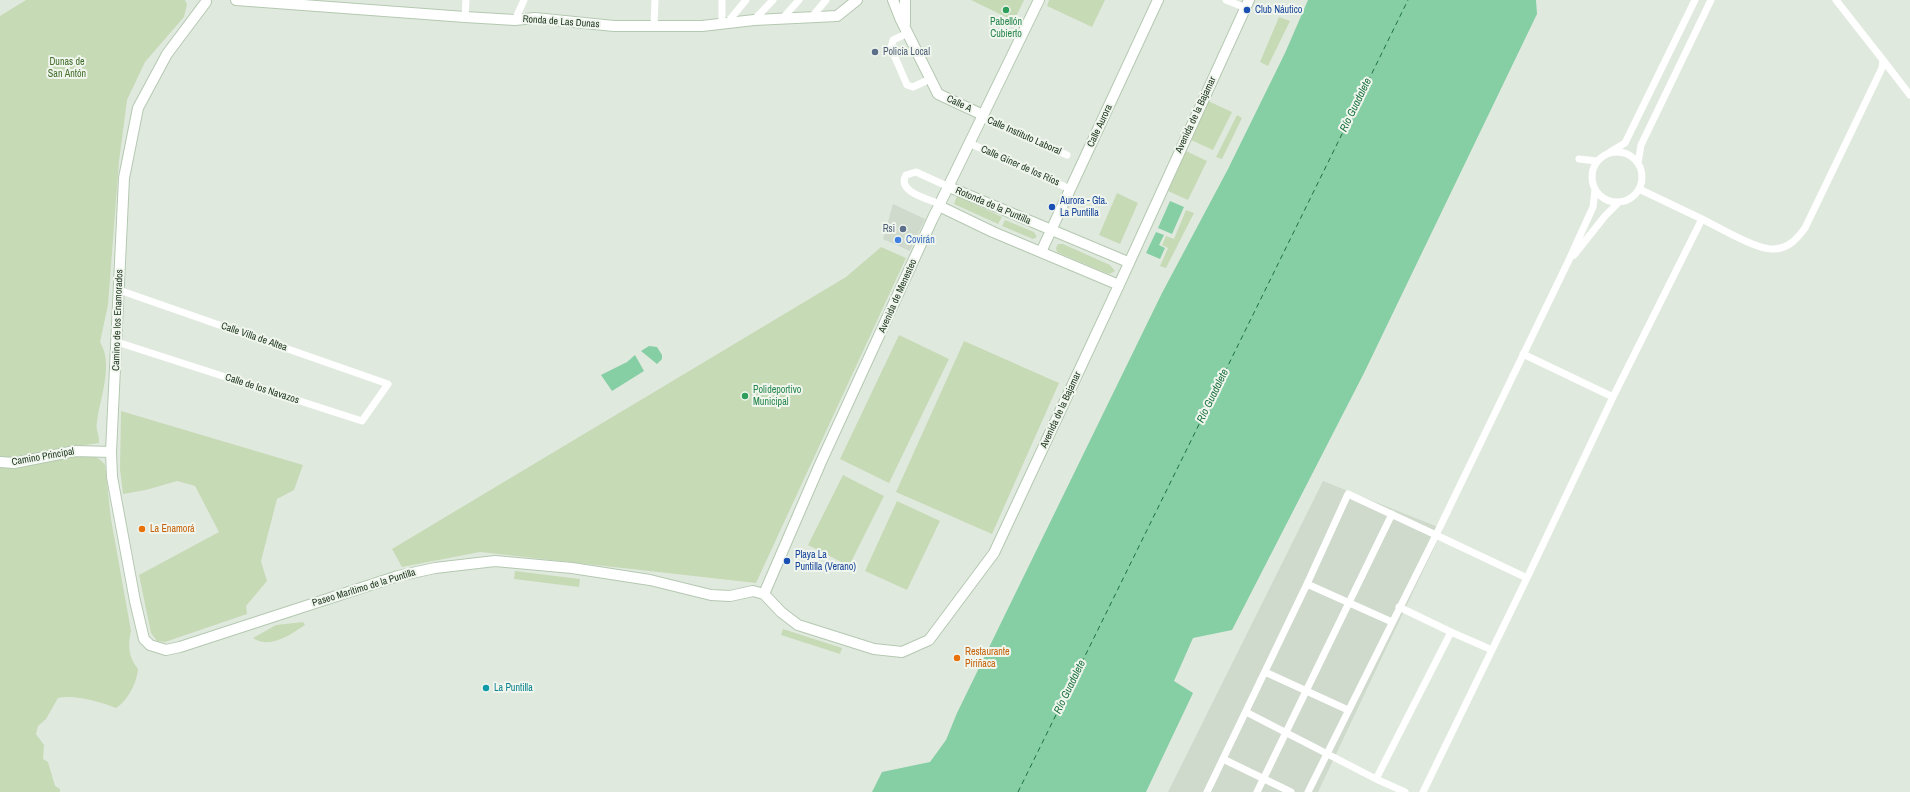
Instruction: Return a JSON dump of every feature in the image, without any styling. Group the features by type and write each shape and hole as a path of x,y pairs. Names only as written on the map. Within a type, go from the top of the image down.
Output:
{"street":[{"name":"Ronda de Las Dunas","path":"240,0 350,4 465,17 515,20 535,18 614,26 702,26 754,20 837,16"},
{"path":"465,17 466,0"},
{"path":"515,20 524,0"},
{"path":"654,26 655,0"},
{"path":"722,0 724,23"},
{"path":"724,23 746,0"},
{"path":"754,20 773,0"},
{"path":"782,19 799,0"},
{"path":"811,18 826,0"},
{"path":"837,16 851,0"},
{"path":"837,16 857,0"},
{"name":"Calle A","path":"893,0 938,94 982,116"},
{"name":"Calle A","path":"905,0 907,30"},
{"name":"Avenida de Menesteo","path":"764,594 821,462 948,187 1039,0"},
{"name":"Calle Aurora","path":"1041,252 1158,0"},
{"path":"1226,0 1247,4"},
{"path":"1610,152 1620,152 1630,155 1638,163 1642,173 1642,183 1639,189 1629,200 1618,203 1608,201 1599,196 1595,190 1591,176 1592,172 1600,157 1625,143 1695,0"},
{"path":"1638,163 1640,145 1711,0"},
{"path":"1836,0 1910,95"},
{"name":"Camino de los Enamorados","path":"158,648 150,645 144,639 135,601 112,477 111,452 124,178 138,108 168,54 207,1"},
{"name":"Avenida de la Bajamar","path":"764,594 781,612 798,625 874,650 902,652 929,640 994,553 1119,285 1128,262 1247,4"},
{"path":"907,30 893,40 891,48 907,85 913,87 930,79"},
{"path":"1639,189 1768,249 1787,246 1798,238 1805,228 1872,90 1882,68 1883,60"},
{"name":"Calle Instituto Laboral","path":"982,116 1067,155"},
{"name":"Calle Giner de los Ríos","path":"969,143 1070,189"},
{"path":"1592,172 1579,159 1597,161"},
{"name":"Rotonda de la Puntilla","path":"940,205 912,192 904,184 903,179 906,174 916,172 1051,231 1128,262"},
{"path":"1308,792 1436,535 1568,262 1593,207 1595,190"},
{"path":"1568,262 1605,216 1618,203"},
{"path":"940,205 993,232 1119,285"},
{"path":"1423,792 1613,397 1702,219"},
{"name":"Calle Villa de Altea","path":"119,290 388,384"},
{"name":"Calle de los Navazos","path":"117,342 362,421 388,384"},
{"path":"1523,354 1613,397"},
{"name":"Camino Principal","path":"0,462 14,464 75,451 111,452"},
{"path":"1207,792 1308,584 1348,494 1527,578"},
{"path":"1257,792 1392,514"},
{"name":"Paseo Marítimo de la Puntilla","path":"158,648 166,650 180,647 398,576 435,568 472,563 495,561 572,568 650,580 711,595 730,596 753,591 764,594"},
{"path":"1308,584 1392,622"},
{"path":"1399,607 1492,650"},
{"path":"1376,779 1451,632"},
{"path":"1265,672 1348,710"},
{"path":"1246,712 1376,779 1405,792"},
{"path":"1223,759 1291,792"}],"shaded area":[{"name":"Rsi","path":"893,204 925,219 910,251 883,239"},
{"path":"1323,481 1443,529 1318,792 1168,792"}],"green space":[{"name":"Dunas de San Antón","path":"26,0 185,0 187,4 184,17 145,62 127,100 119,161 108,305 100,342 104,351 106,371 97,425 99,443 8,459 0,459 0,16"},
{"name":"Pabellón Cubierto","path":"971,0 1024,0 1014,21"},
{"path":"1049,0 1105,0 1092,27 1047,6"},
{"path":"1279,17 1290,21 1268,66 1260,62"},
{"path":"1208,101 1232,112 1213,150 1191,140"},
{"path":"1237,115 1242,118 1222,159 1216,157"},
{"path":"1186,151 1207,161 1188,200 1168,191"},
{"path":"1117,193 1138,203 1120,244 1099,235"},
{"path":"957,196 1002,217 998,224 954,204"},
{"path":"1186,210 1194,213 1166,268 1160,266 1168,248 1162,245 1166,236 1174,239"},
{"path":"1005,220 1034,232 1037,237 1033,239 1002,226"},
{"path":"1058,244 1063,244 1110,265 1115,271 1110,274 1106,273 1057,252 1056,248"},
{"name":"Polideportivo Municipal","path":"881,247 906,258 756,583 480,552 402,567 392,549 846,277"},
{"path":"899,335 949,359 889,483 840,459"},
{"path":"964,341 1059,383 992,534 896,492"},
{"path":"121,411 303,465 294,490 277,499 261,561 267,581 246,606 247,614 165,642 157,641 151,633 139,575 219,532 195,486 177,481 146,490 123,494 120,469"},
{"path":"80,454 91,456 97,458 105,465 111,519 131,631 129,641 130,651 132,660 138,669 134,685 128,696 116,708 103,703 79,698 58,698 46,719 38,726 36,734 44,745 43,759 48,762 55,786 60,789 60,792 0,792 0,467 8,468 62,455"},
{"path":"843,475 884,496 849,566 808,545"},
{"path":"897,501 940,521 907,590 865,571"},
{"path":"515,571 580,579 579,587 514,579"},
{"path":"303,622 305,625 293,633 273,642 260,641 253,638 276,625"},
{"path":"783,629 842,648 840,654 781,635"}],"water":[{"name":"Río Guadalete","path":"1308,0 1536,0 1537,14 1364,373 1232,630 1193,638 1174,681 1193,693 1146,792 872,792 882,772 930,762 946,740 957,713 1162,293 1228,169 1285,53"},
{"path":"1170,201 1184,207 1172,234 1158,228"},
{"path":"1156,232 1164,235 1159,245 1165,248 1160,259 1146,253"},
{"path":"649,346 657,347 662,355 662,359 657,364 641,351"},
{"path":"635,355 644,371 612,391 601,375 627,362"}],"ferry route":[{"path":"1018,792 1408,0"}],"place":[{"name":"Pabellón Cubierto","path":"1006,10"},
{"name":"Club Náutico","path":"1247,10"},
{"name":"Policía Local","path":"875,52"},
{"name":"Aurora - Gta. La Puntilla","path":"1052,207"},
{"name":"Rsi","path":"903,229"},
{"name":"Covirán","path":"898,240"},
{"name":"Polideportivo Municipal","path":"745,396"},
{"name":"La Enamorá","path":"142,529"},
{"name":"Playa La Puntilla (Verano)","path":"787,561"},
{"name":"Restaurante Piriñaca","path":"957,658"},
{"name":"La Puntilla","path":"486,688"}]}
